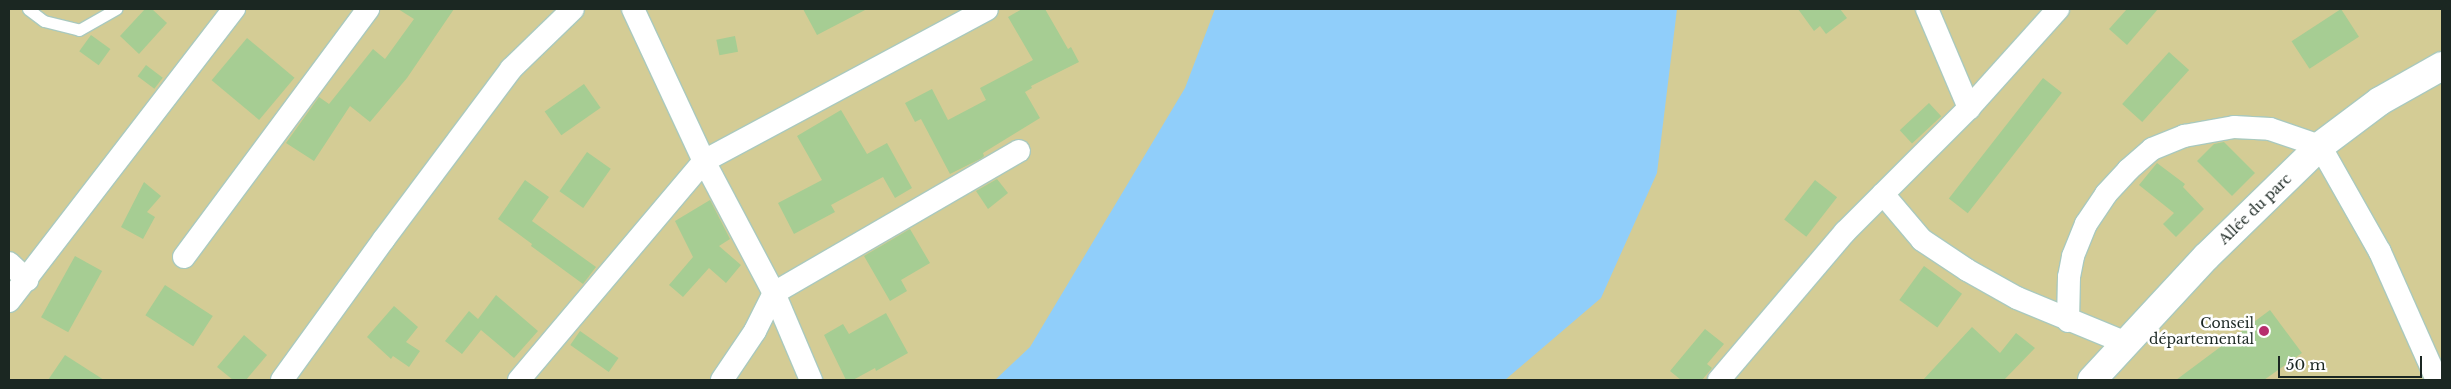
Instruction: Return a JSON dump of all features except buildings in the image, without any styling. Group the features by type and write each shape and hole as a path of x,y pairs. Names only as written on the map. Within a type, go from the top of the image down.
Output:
{"street":[{"path":"9,301 234,9"},
{"path":"184,257 368,9"},
{"path":"282,380 511,69 573,9"},
{"path":"633,9 704,161 774,293 811,380"},
{"path":"519,380 704,161 986,9"},
{"path":"1928,9 1970,108"},
{"path":"1719,380 1845,232 1970,108 2058,9"},
{"name":"Allée du parc","path":"2092,380 2206,258 2320,146 2380,101 2442,66"},
{"path":"2068,321 2069,278 2073,256 2086,224 2106,194 2128,170 2152,149 2184,136 2234,127 2270,129 2320,146 2380,252 2437,380"},
{"path":"722,380 755,331 774,293 1019,151"},
{"path":"1883,194 1922,240 1967,270 2016,298 2068,321 2126,343"},
{"path":"9,263 27,280"}],"lane":[{"path":"28,9 44,21 79,30 116,9"}],"shaded area":[{"path":"9,9 2442,9 2442,380 9,380"}],"water":[{"path":"1215,9 1677,9 1657,173 1601,298 1505,380 995,380 1030,347 1185,88"}],"place":[{"name":"Conseil départemental","path":"2264,331"}]}
